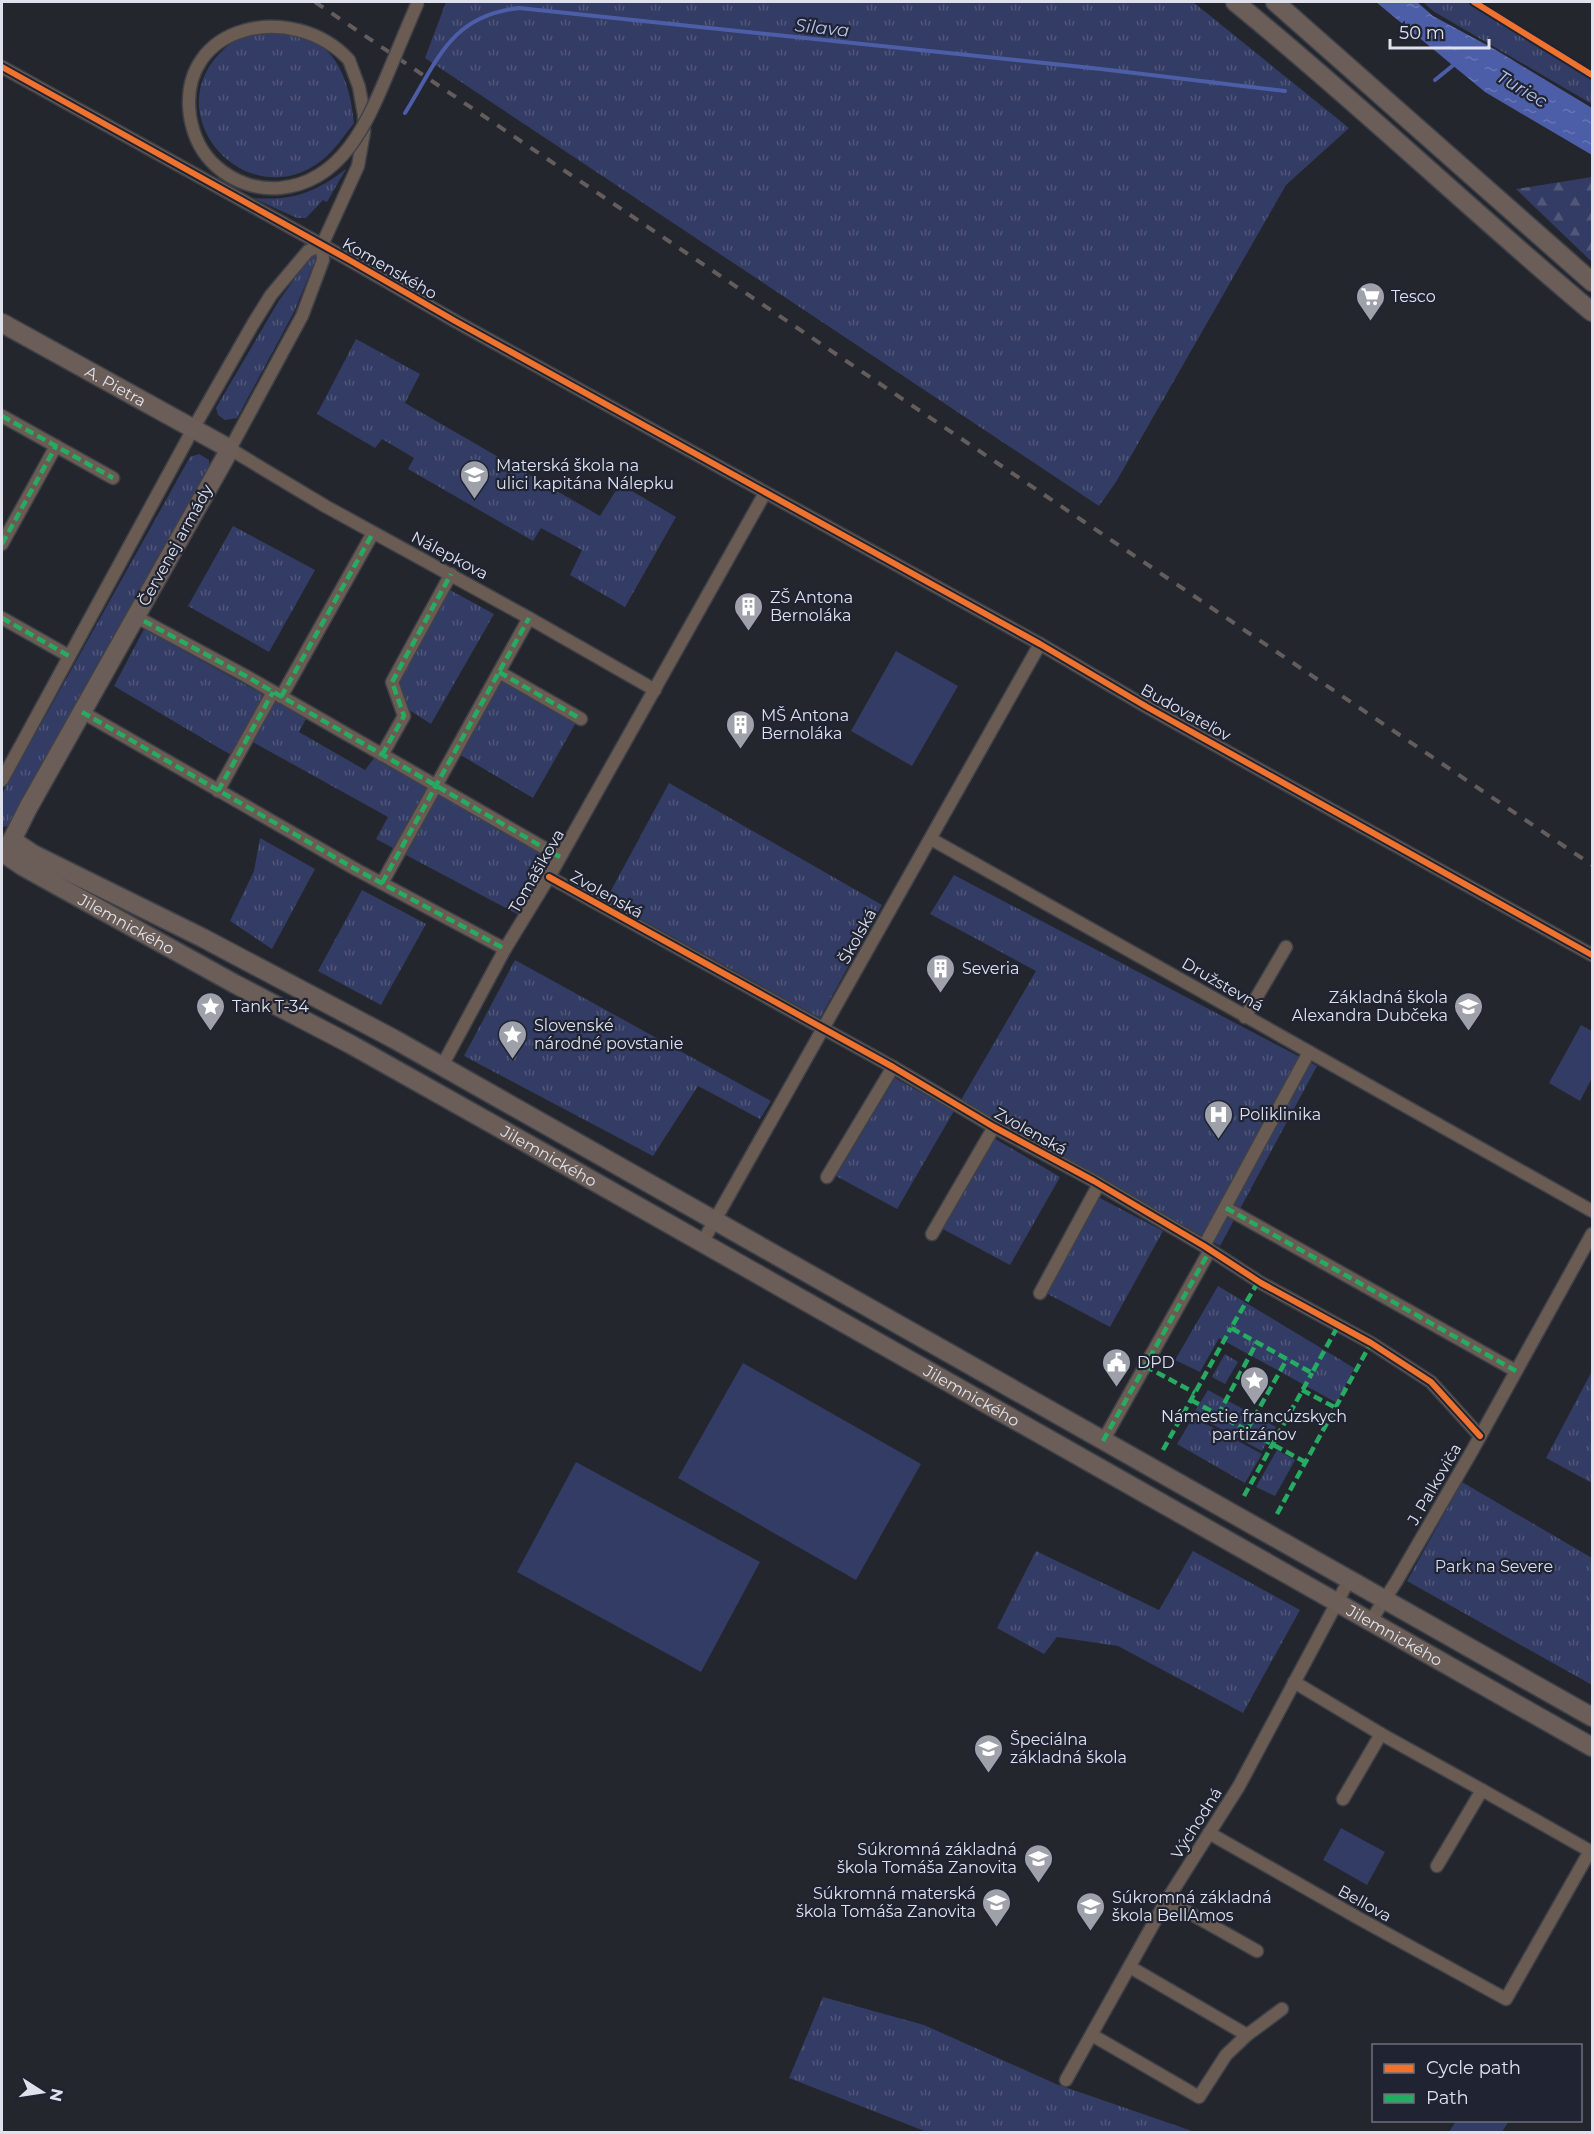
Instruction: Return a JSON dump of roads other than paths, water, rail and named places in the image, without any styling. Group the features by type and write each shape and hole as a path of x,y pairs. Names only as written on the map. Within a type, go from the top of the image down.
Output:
{"main road":[{"path":"1235,2 1324,75 1530,259 1593,312"},
{"path":"1275,2 1593,282"},
{"name":"A. Pietra","path":"2,323 230,449"},
{"name":"Červenej armády","path":"5,844 230,449"},
{"name":"Jilemnického","path":"5,844 33,854 203,938 362,1021 1593,1717"},
{"name":"Jilemnického","path":"5,844 22,866 350,1044 1593,1747"}],"street":[{"name":"Červenej armády","path":"230,449 302,316 323,260 322,245 358,166 364,132 362,102 355,72 349,60 333,41 304,23 279,18 266,18 240,25 223,34 200,60 194,73 189,106 191,124 205,154 217,167 241,182 272,189 292,187 314,179 344,154 362,130 418,2"},
{"name":"Komenského","path":"2,67 765,493"},
{"name":"Červenej armády","path":"2,780 193,429 271,295 308,251 322,245"},
{"path":"2,416 113,478"},
{"path":"2,544 56,446"},
{"name":"Nálepkova","path":"230,449 372,533 451,574 655,690"},
{"name":"Budovateľov","path":"765,493 1040,644 1147,707 1593,955"},
{"name":"Tomášikova","path":"442,1066 505,950 549,877 765,493"},
{"path":"218,790 372,533"},
{"path":"382,755 404,716 392,682 451,574"},
{"path":"2,618 69,656"},
{"path":"382,883 529,618"},
{"path":"134,619 144,621 277,695 560,857"},
{"name":"Školská","path":"702,1243 1040,644"},
{"path":"499,672 581,719"},
{"path":"82,712 382,883 505,950"},
{"name":"Družstevná","path":"931,839 1593,1211"},
{"name":"Zvolenská","path":"549,877 1099,1184 1261,1283 1371,1343 1431,1382 1480,1436"},
{"path":"1245,1017 1286,947"},
{"path":"350,1044 362,1021"},
{"path":"1104,1441 1153,1352 1309,1052"},
{"path":"827,1177 892,1067"},
{"name":"Zvolenská","path":"932,1234 994,1127"},
{"path":"1040,1293 1099,1184"},
{"path":"1226,1208 1516,1371"},
{"name":"J. Palkoviča","path":"1370,1622 1396,1582 1480,1436 1593,1234"},
{"name":"Východná","path":"1066,2080 1165,1903 1239,1786 1349,1580"},
{"path":"1294,1682 1482,1790 1437,1866"},
{"path":"1343,1799 1381,1734"},
{"name":"Bellova","path":"1209,1833 1506,1999 1590,1851 1482,1790"},
{"path":"1165,1903 1179,1907 1257,1951"},
{"path":"1130,1967 1247,2035"},
{"path":"1092,2035 1199,2097 1226,2055 1247,2035 1282,2009"}],"water":[{"name":"Turiec","path":"1376,2 1417,2 1433,16 1496,50 1592,108 1592,155 1485,92"}],"waterway":[{"name":"Silava","path":"405,113 437,59 461,31 477,20 519,8 1101,69 1285,91"},
{"name":"Silava","path":"1435,80 1456,63"}],"railway":[{"path":"315,2 1592,865"}],"place":[{"name":"Tesco","path":"1370,322"},
{"name":"Materská škola na ulici kapitána Nálepku","path":"475,500"},
{"name":"ZŠ Antona Bernoláka","path":"749,632"},
{"name":"MŠ Antona Bernoláka","path":"740,750"},
{"name":"Severia","path":"941,994"},
{"name":"Tank T-34","path":"211,1032"},
{"name":"Základná škola Alexandra Dubčeka","path":"1469,1032"},
{"name":"Slovenské národné povstanie","path":"513,1060"},
{"name":"Poliklinika","path":"1218,1140"},
{"name":"DPD","path":"1116,1388"},
{"name":"Námestie francúzskych partizánov","path":"1254,1406"},
{"name":"Špeciálna základná škola","path":"989,1774"},
{"name":"Súkromná základná škola Tomáša Zanovita","path":"1038,1884"},
{"name":"Súkromná materská škola Tomáša Zanovita","path":"997,1928"},
{"name":"Súkromná základná škola BellAmos","path":"1091,1932"}],"park label":[{"name":"Park na Severe","path":"1494,1566"}]}
